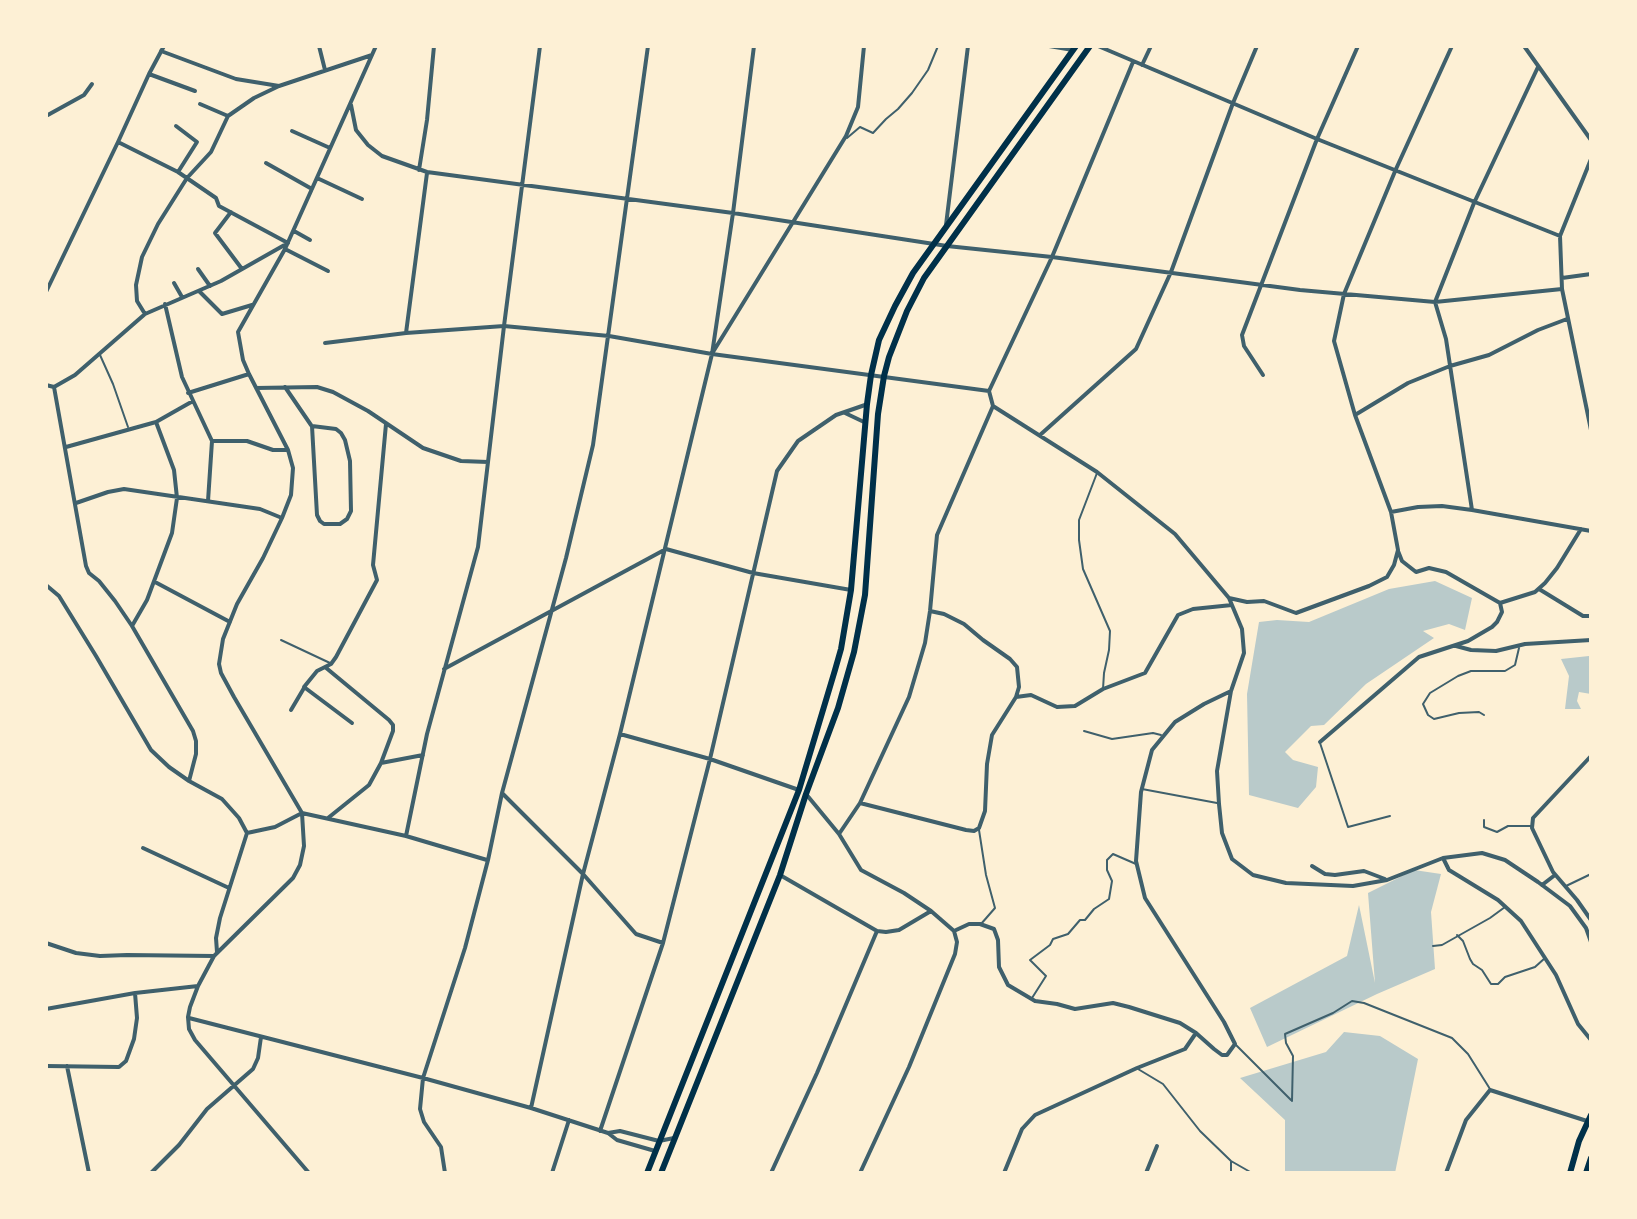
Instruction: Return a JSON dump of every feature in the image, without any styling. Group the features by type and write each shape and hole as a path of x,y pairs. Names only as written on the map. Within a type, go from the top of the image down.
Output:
{"main road":[{"path":"647,1173 838,708 854,652 865,595 878,414 884,376 907,311 924,278 1090,46"},
{"path":"661,1173 780,875 795,828 841,649 851,590 867,404 879,340 913,273 933,243 1075,48"},
{"path":"1570,1173 1589,1118"},
{"path":"1586,1173 1591,1158"}],"street":[{"path":"319,46 325,70"},
{"path":"309,1173 195,1040 189,1029 188,1017 198,986 215,955 293,878 304,846 302,813 258,740 219,664 223,639 237,604 291,495 293,468 288,450 243,360 238,332 294,231 376,46"},
{"path":"419,170 434,46"},
{"path":"406,836 444,669 478,547 540,46"},
{"path":"445,1173 441,1147 424,1122 420,1109 423,1078 465,948 593,445 648,46"},
{"path":"531,1108 583,874 712,354 754,46"},
{"path":"712,354 843,142 858,107 864,46"},
{"path":"946,225 968,46"},
{"path":"1049,46 1075,48"},
{"path":"1098,46 1317,139 1560,236"},
{"path":"1142,66 1151,46"},
{"path":"1040,435 1136,349 1171,272 1257,46"},
{"path":"1263,375 1244,346 1242,335 1317,139 1358,46"},
{"path":"1452,46 1344,294 1334,341 1355,415 1391,512 1398,550 1402,561 1416,572 1429,568 1446,572 1500,603 1539,589 1557,568 1581,529"},
{"path":"1524,46 1591,140"},
{"path":"46,292 163,48 236,79 279,86"},
{"path":"145,314 137,301 136,285 142,257 158,224 187,178 211,152 228,116 279,86 373,54"},
{"path":"839,834 860,803 909,697 925,643 937,535 993,406 989,391 1052,257 1133,62"},
{"path":"1472,510 1446,339 1435,302 1474,203 1538,67"},
{"path":"149,74 195,91"},
{"path":"46,116 84,95 92,84"},
{"path":"350,103 356,130 368,145 382,156 427,172 733,213 947,246 1171,272 1259,286 1435,302 1562,289"},
{"path":"200,104 228,116"},
{"path":"176,126 197,142 178,172"},
{"path":"292,131 330,148"},
{"path":"118,142 178,172 216,198 219,206 288,243"},
{"path":"1591,159 1560,236 1562,289 1591,430"},
{"path":"266,163 312,189"},
{"path":"406,333 427,172"},
{"path":"317,178 362,199"},
{"path":"231,212 215,233 242,269"},
{"path":"294,231 310,240"},
{"path":"46,385 54,387 75,375 145,314 210,286 288,243"},
{"path":"285,249 328,271"},
{"path":"198,269 210,286"},
{"path":"1562,278 1591,274"},
{"path":"174,283 182,297"},
{"path":"198,291 222,314 254,304"},
{"path":"165,304 182,377 212,441 207,502"},
{"path":"1355,415 1408,383 1489,355 1567,319"},
{"path":"325,343 504,326 609,336 712,354 989,391"},
{"path":"188,393 249,374"},
{"path":"1582,379 1591,379"},
{"path":"54,387 86,566 132,626 193,731 196,754 189,781"},
{"path":"285,387 312,426 317,515 324,524 340,524 351,511 350,461 345,440 336,429 312,426"},
{"path":"256,388 317,387 333,392 423,448 461,461 488,462"},
{"path":"66,447 156,422 193,401"},
{"path":"600,1131 663,943 710,759 777,471 798,441 836,415 867,404"},
{"path":"993,406 1097,472 1175,534 1229,598 1242,629 1244,653 1231,691 1217,771 1222,833 1232,859 1253,875 1286,883 1353,886 1387,880 1443,858 1482,853 1505,860 1570,906 1586,928 1591,942"},
{"path":"845,413 865,423"},
{"path":"132,626 155,582 172,533 177,498 174,470 156,422"},
{"path":"291,710 317,671 331,664 336,657 377,580 373,565 386,424"},
{"path":"212,441 247,441 273,450 288,450"},
{"path":"76,503 124,489 260,509 282,518"},
{"path":"1391,512 1442,506 1591,531"},
{"path":"444,669 666,549 753,573 851,590"},
{"path":"1229,598 1247,602 1264,601 1296,613 1387,577 1398,550"},
{"path":"155,582 230,622"},
{"path":"46,585 59,596 151,750 189,781 222,799 239,818 247,833 229,888 216,938 215,955"},
{"path":"1539,589 1583,616 1591,616"},
{"path":"1320,742 1419,657 1468,641 1497,622 1502,612 1500,603"},
{"path":"1016,697 1031,695 1057,707 1075,706 1103,689 1145,673 1178,615 1193,609 1232,605"},
{"path":"860,803 966,830 979,828 985,811 992,735 1016,697 1019,687 1017,667 964,624 930,611"},
{"path":"1454,645 1471,650 1496,651 1520,645 1591,640"},
{"path":"325,667 393,725 375,777 363,791 328,818"},
{"path":"304,687 352,723"},
{"path":"954,931 969,924 994,929 998,940 999,967 1008,985 1031,999 1075,1009 1113,1003 1180,1023 1222,1055 1227,1055 1235,1044 1145,898 1137,864 1142,789 1152,750 1175,722 1231,691"},
{"path":"620,734 710,759 803,792 839,834 861,870 904,893 954,931 957,942 955,954 909,1067 860,1173"},
{"path":"381,763 423,755"},
{"path":"1591,756 1533,818 1532,826 1555,875 1591,920"},
{"path":"502,793 583,874 636,934 663,943"},
{"path":"247,833 275,827 302,813 406,836 488,860"},
{"path":"143,848 229,888"},
{"path":"1443,858 1449,870 1498,900 1521,921 1565,993 1578,1024 1591,1040"},
{"path":"1312,866 1325,874 1364,871 1387,880"},
{"path":"780,875 877,931 899,930 931,911"},
{"path":"1542,885 1555,875"},
{"path":"771,1173 877,931"},
{"path":"46,943 76,953 100,956 215,955"},
{"path":"46,1009 135,993 198,986"},
{"path":"46,1066 119,1067 126,1061 134,1039 137,1018 135,993"},
{"path":"188,1017 423,1078 608,1133 620,1131 659,1141 674,1138"},
{"path":"1004,1173 1022,1129 1035,1115 1185,1049 1196,1033"},
{"path":"151,1173 179,1145 207,1109 253,1069 261,1037"},
{"path":"67,1066 89,1173"},
{"path":"1446,1173 1466,1120 1490,1090 1589,1118"},
{"path":"552,1173 569,1120"},
{"path":"608,1133 617,1140 655,1151"},
{"path":"1146,1173 1157,1146"}],"lane":[{"path":"843,142 860,127 873,133 898,109 928,70 938,46"},
{"path":"99,354 129,430"},
{"path":"1097,472 1079,520 1079,540 1083,569 1110,631 1103,689"},
{"path":"281,640 331,664"},
{"path":"1484,715 1479,712 1459,713 1434,719 1428,715 1423,704 1430,693 1458,676 1471,671 1505,671 1515,665 1520,645"},
{"path":"1084,731 1112,739 1153,733 1163,735"},
{"path":"1320,742 1348,827 1390,816"},
{"path":"1142,789 1219,804"},
{"path":"1484,820 1484,827 1497,832 1508,826 1532,826"},
{"path":"979,828 995,908 980,924"},
{"path":"1031,999 1046,976 1030,960 1050,945 1053,939 1068,934 1080,920 1085,920 1109,899 1112,881 1107,860 1113,854 1137,864"},
{"path":"1565,886 1591,874"},
{"path":"1433,946 1442,945 1505,907"},
{"path":"1457,935 1473,964 1482,970 1491,984 1498,984 1505,977 1535,967 1545,958"},
{"path":"1235,1044 1292,1101 1293,1056 1285,1034 1352,1001 1364,1003 1452,1038 1468,1054 1490,1090"},
{"path":"1137,1068 1163,1084 1200,1131 1231,1161 1252,1173"},
{"path":"1231,1161 1231,1173"}],"shaded area":[{"path":"1435,581 1472,598 1465,630 1449,624 1423,631 1434,638 1366,684 1324,725 1311,726 1285,752 1293,760 1318,767 1316,787 1298,808 1249,795 1247,694 1259,622 1309,622 1389,589"},
{"path":"1589,656 1591,694 1579,692 1577,701 1581,709 1565,709 1569,676 1561,659"},
{"path":"1414,870 1441,874 1431,912 1435,969 1267,1047 1250,1008 1347,956 1359,905 1375,983 1368,893"},
{"path":"1344,1032 1380,1036 1418,1059 1395,1173 1285,1173 1285,1120 1240,1078 1326,1052"}]}
